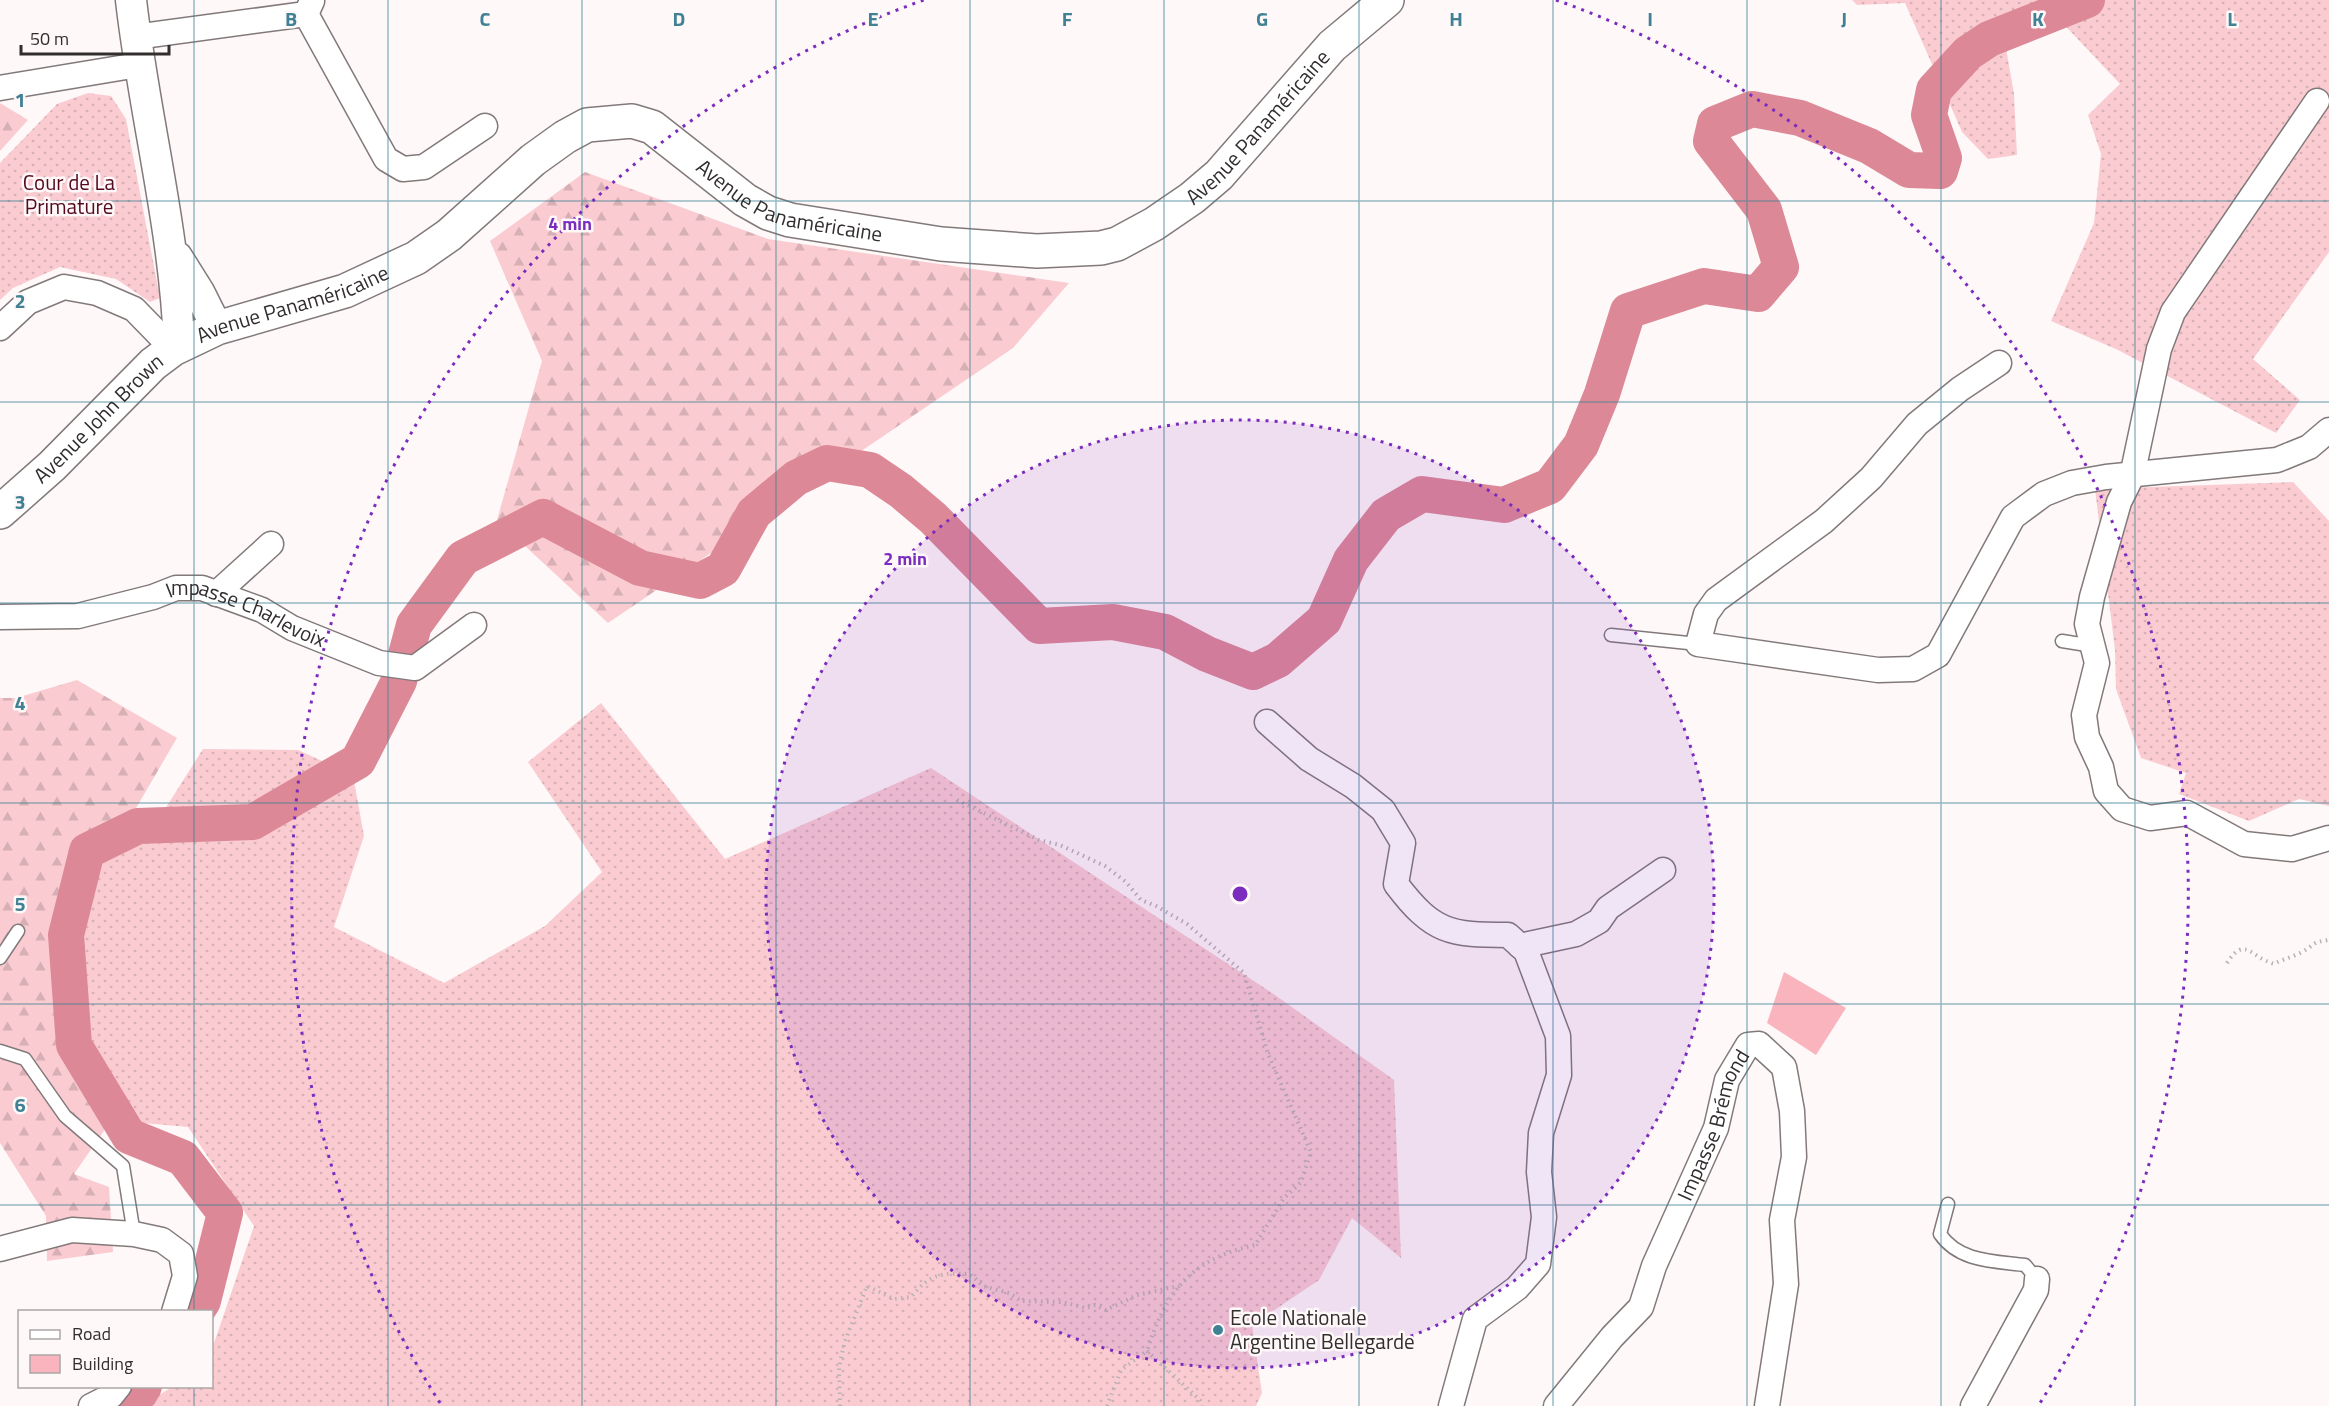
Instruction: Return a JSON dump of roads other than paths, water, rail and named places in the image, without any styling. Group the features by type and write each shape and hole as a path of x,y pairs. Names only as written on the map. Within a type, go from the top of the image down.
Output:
{"main road":[{"name":"Avenue Panaméricaine","path":"176,347 217,328 345,291 392,271 449,235 533,160 565,137 587,125 603,122 632,121 652,127 745,200 768,213 790,220 941,244 1037,251 1101,248 1117,244 1173,211 1219,175 1332,46 1388,0"},
{"name":"Avenue John Brown","path":"0,512 29,489 153,364 176,347"}],"street":[{"path":"131,0 137,51 177,292 176,347"},
{"path":"0,88 309,7 386,159 403,169 424,167 485,126"},
{"path":"2317,100 2174,312 2159,349 2132,476 2119,502 2099,567 2087,624 2097,663 2084,715 2087,737 2101,766 2106,791 2122,809 2150,818 2187,813 2244,844 2292,849 2329,838"},
{"path":"170,247 199,292 217,328"},
{"path":"0,327 28,302 64,287 97,293 134,309 176,347"},
{"path":"1999,363 1960,389 1917,424 1871,478 1824,521 1716,600 1706,614 1698,644 1878,670 1913,669 1938,656 2013,517 2044,494 2072,483 2277,460 2309,447 2329,430"},
{"path":"216,594 271,544"},
{"name":"Impasse Charlevoix","path":"0,616 78,616 153,597 176,588 202,588 262,610 292,628 380,663 415,668 474,625"},
{"path":"1267,722 1310,759 1339,776 1383,810 1403,843 1396,884 1412,906 1434,924 1465,935 1508,935 1527,951 1558,1036 1559,1075 1541,1133 1539,1172 1544,1217 1538,1264 1517,1288 1475,1319 1452,1406"},
{"path":"1520,946 1576,934 1599,921 1608,908 1663,870"},
{"name":"Impasse Brémond","path":"1556,1406 1605,1344 1641,1306 1654,1266 1716,1128 1726,1080 1748,1045 1759,1044 1784,1067 1792,1111 1794,1157 1782,1220 1786,1284 1767,1406"},
{"path":"0,1249 72,1230 134,1234 162,1240 181,1254 186,1275 174,1310"},
{"path":"1973,1406 2036,1290 2037,1279"},
{"path":"91,1406 111,1396 117,1388"}],"lane":[{"path":"1611,635 1698,644"},
{"path":"2062,641 2093,646"},
{"path":"0,958 18,931"},
{"path":"0,1050 25,1059 65,1116 123,1166 134,1234"},
{"path":"1948,1204 1940,1234 1949,1246 1983,1259 2025,1265 2037,1279"}],"waterway":[{"path":"197,1310 203,1301 225,1213 183,1158 129,1136 74,1045 66,935 87,851 138,826 253,822 358,761 399,681 414,625 463,558 543,517 640,568 700,581 723,569 754,513 796,478 827,463 870,470 901,491 933,518 1039,626 1113,622 1165,632 1207,654 1253,672 1278,660 1324,620 1351,560 1386,515 1422,494 1504,505 1550,486 1581,445 1602,394 1628,311 1704,286 1758,294 1781,267 1764,210 1711,141 1715,124 1752,109 1800,118 1869,146 1909,170 1940,171 1944,158 1929,115 1934,90 1968,53 1989,39 2087,0"},
{"path":"120,1406 140,1393 143,1388"}],"place":[{"name":"Ecole Nationale Argentine Bellegarde","path":"1218,1330"}],"park label":[{"name":"Cour de La Primature","path":"69,195"}]}
